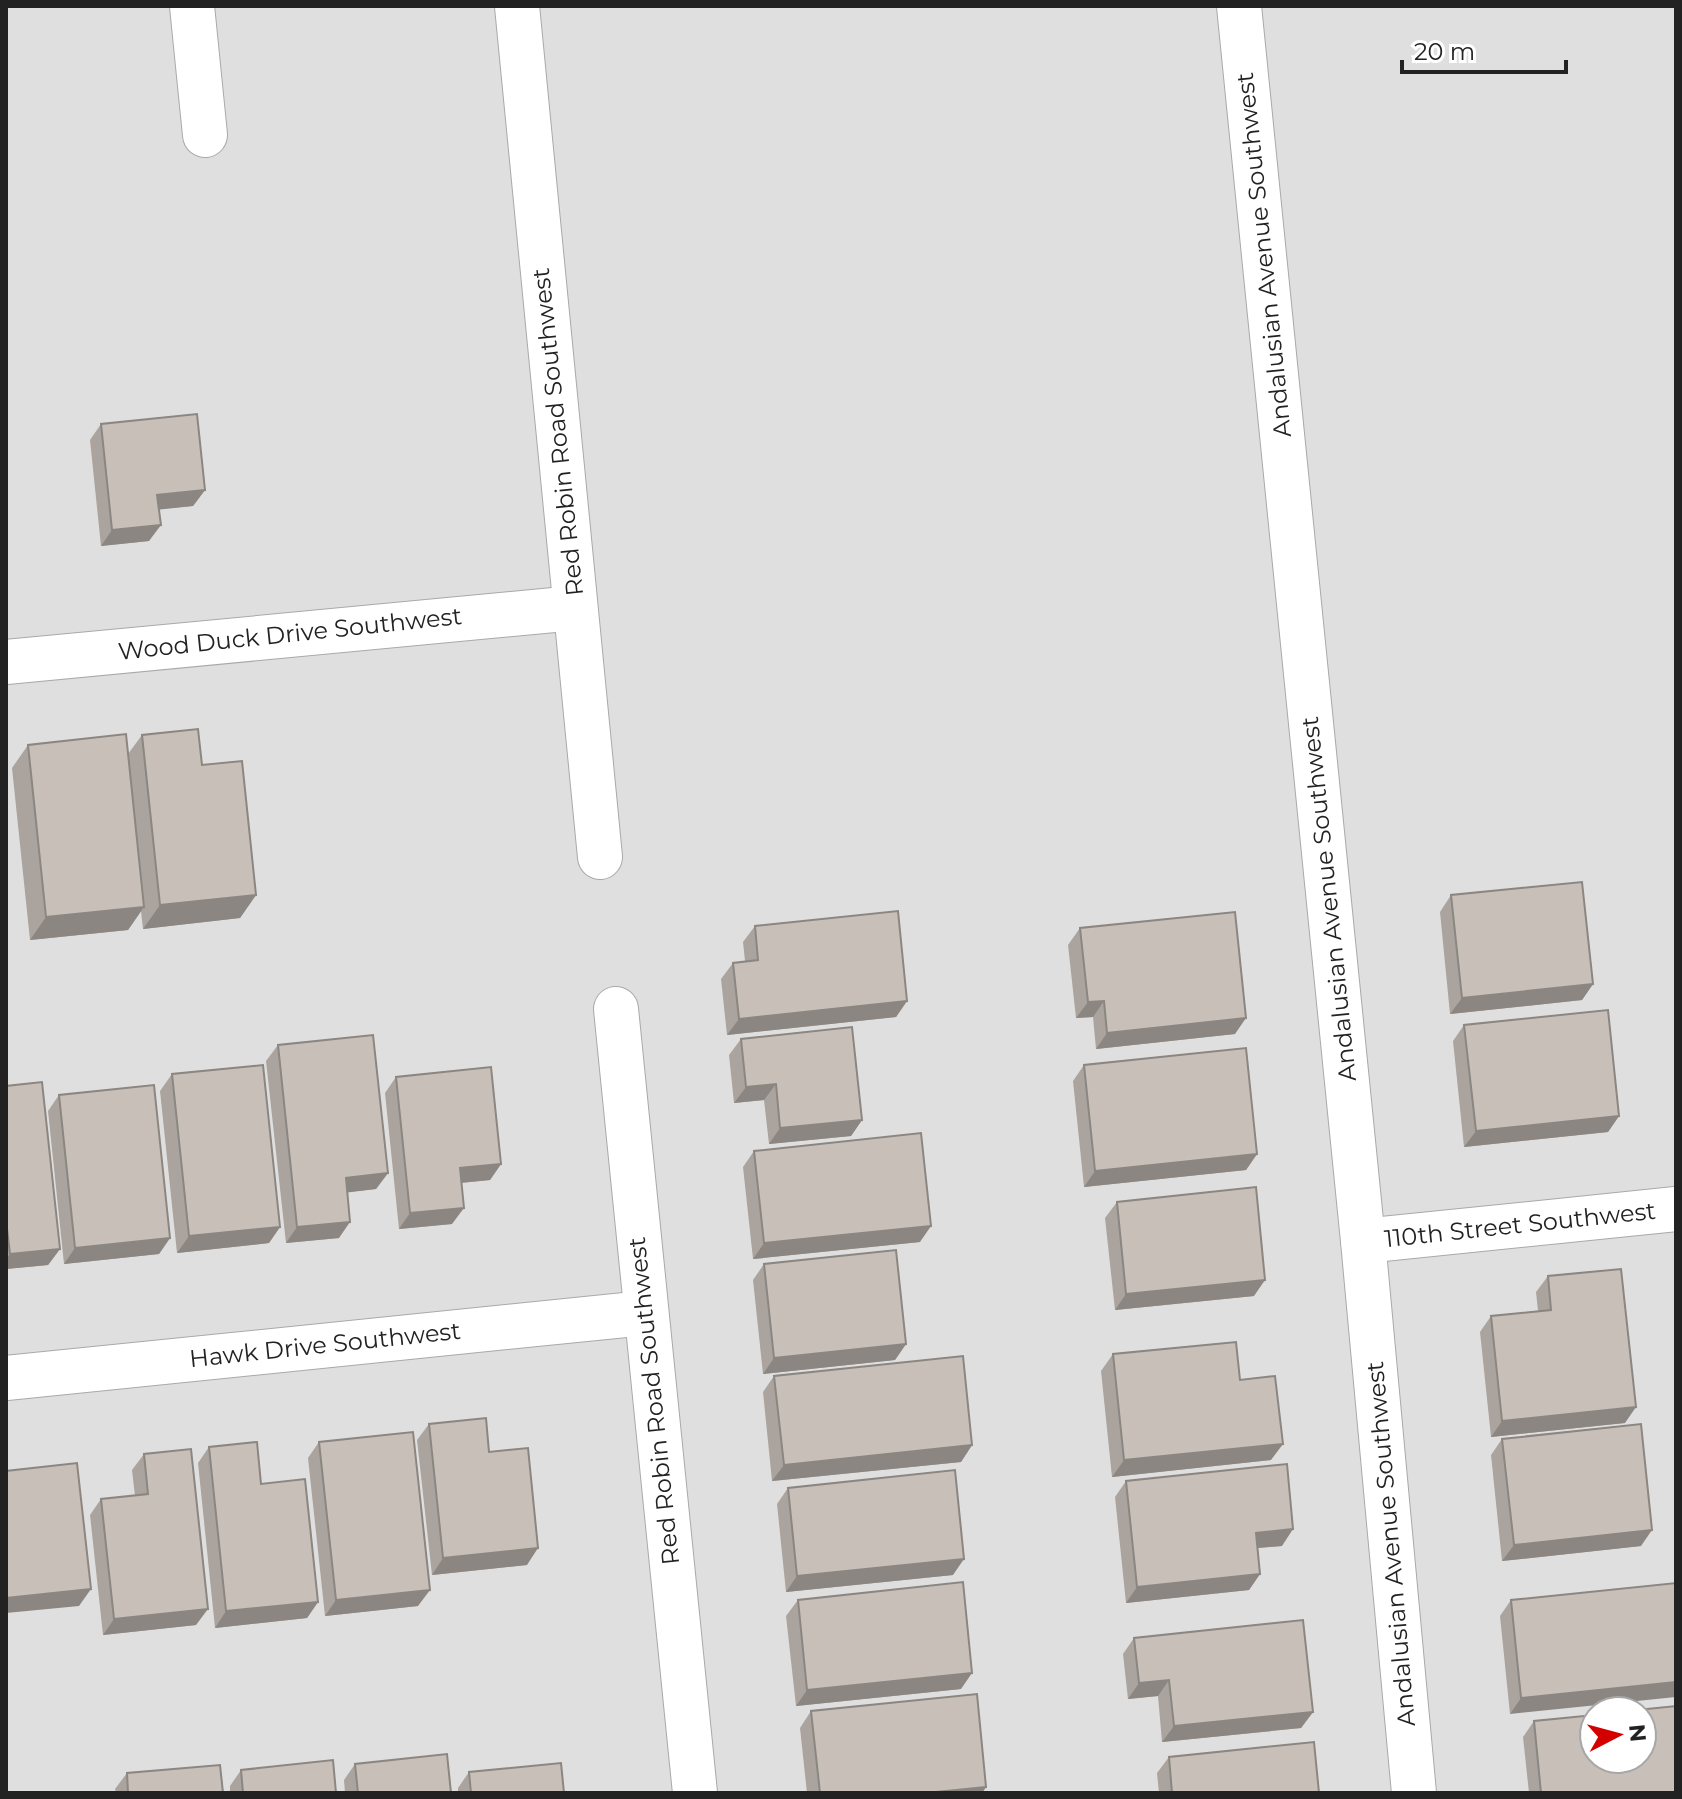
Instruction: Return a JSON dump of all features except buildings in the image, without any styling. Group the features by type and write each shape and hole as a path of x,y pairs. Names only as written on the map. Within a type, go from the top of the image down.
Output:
{"street":[{"path":"192,6 205,135"},
{"name":"Red Robin Road Southwest","path":"517,6 600,857"},
{"name":"Andalusian Avenue Southwest","path":"1239,6 1363,1241 1414,1793"},
{"name":"Wood Duck Drive Southwest","path":"6,662 575,608"},
{"name":"Red Robin Road Southwest","path":"616,1009 695,1793"},
{"name":"110th Street Southwest","path":"1363,1241 1676,1209"},
{"name":"Hawk Drive Southwest","path":"6,1378 645,1313"}],"shaded area":[{"path":"6,6 1676,6 1676,1793 6,1793"}]}
